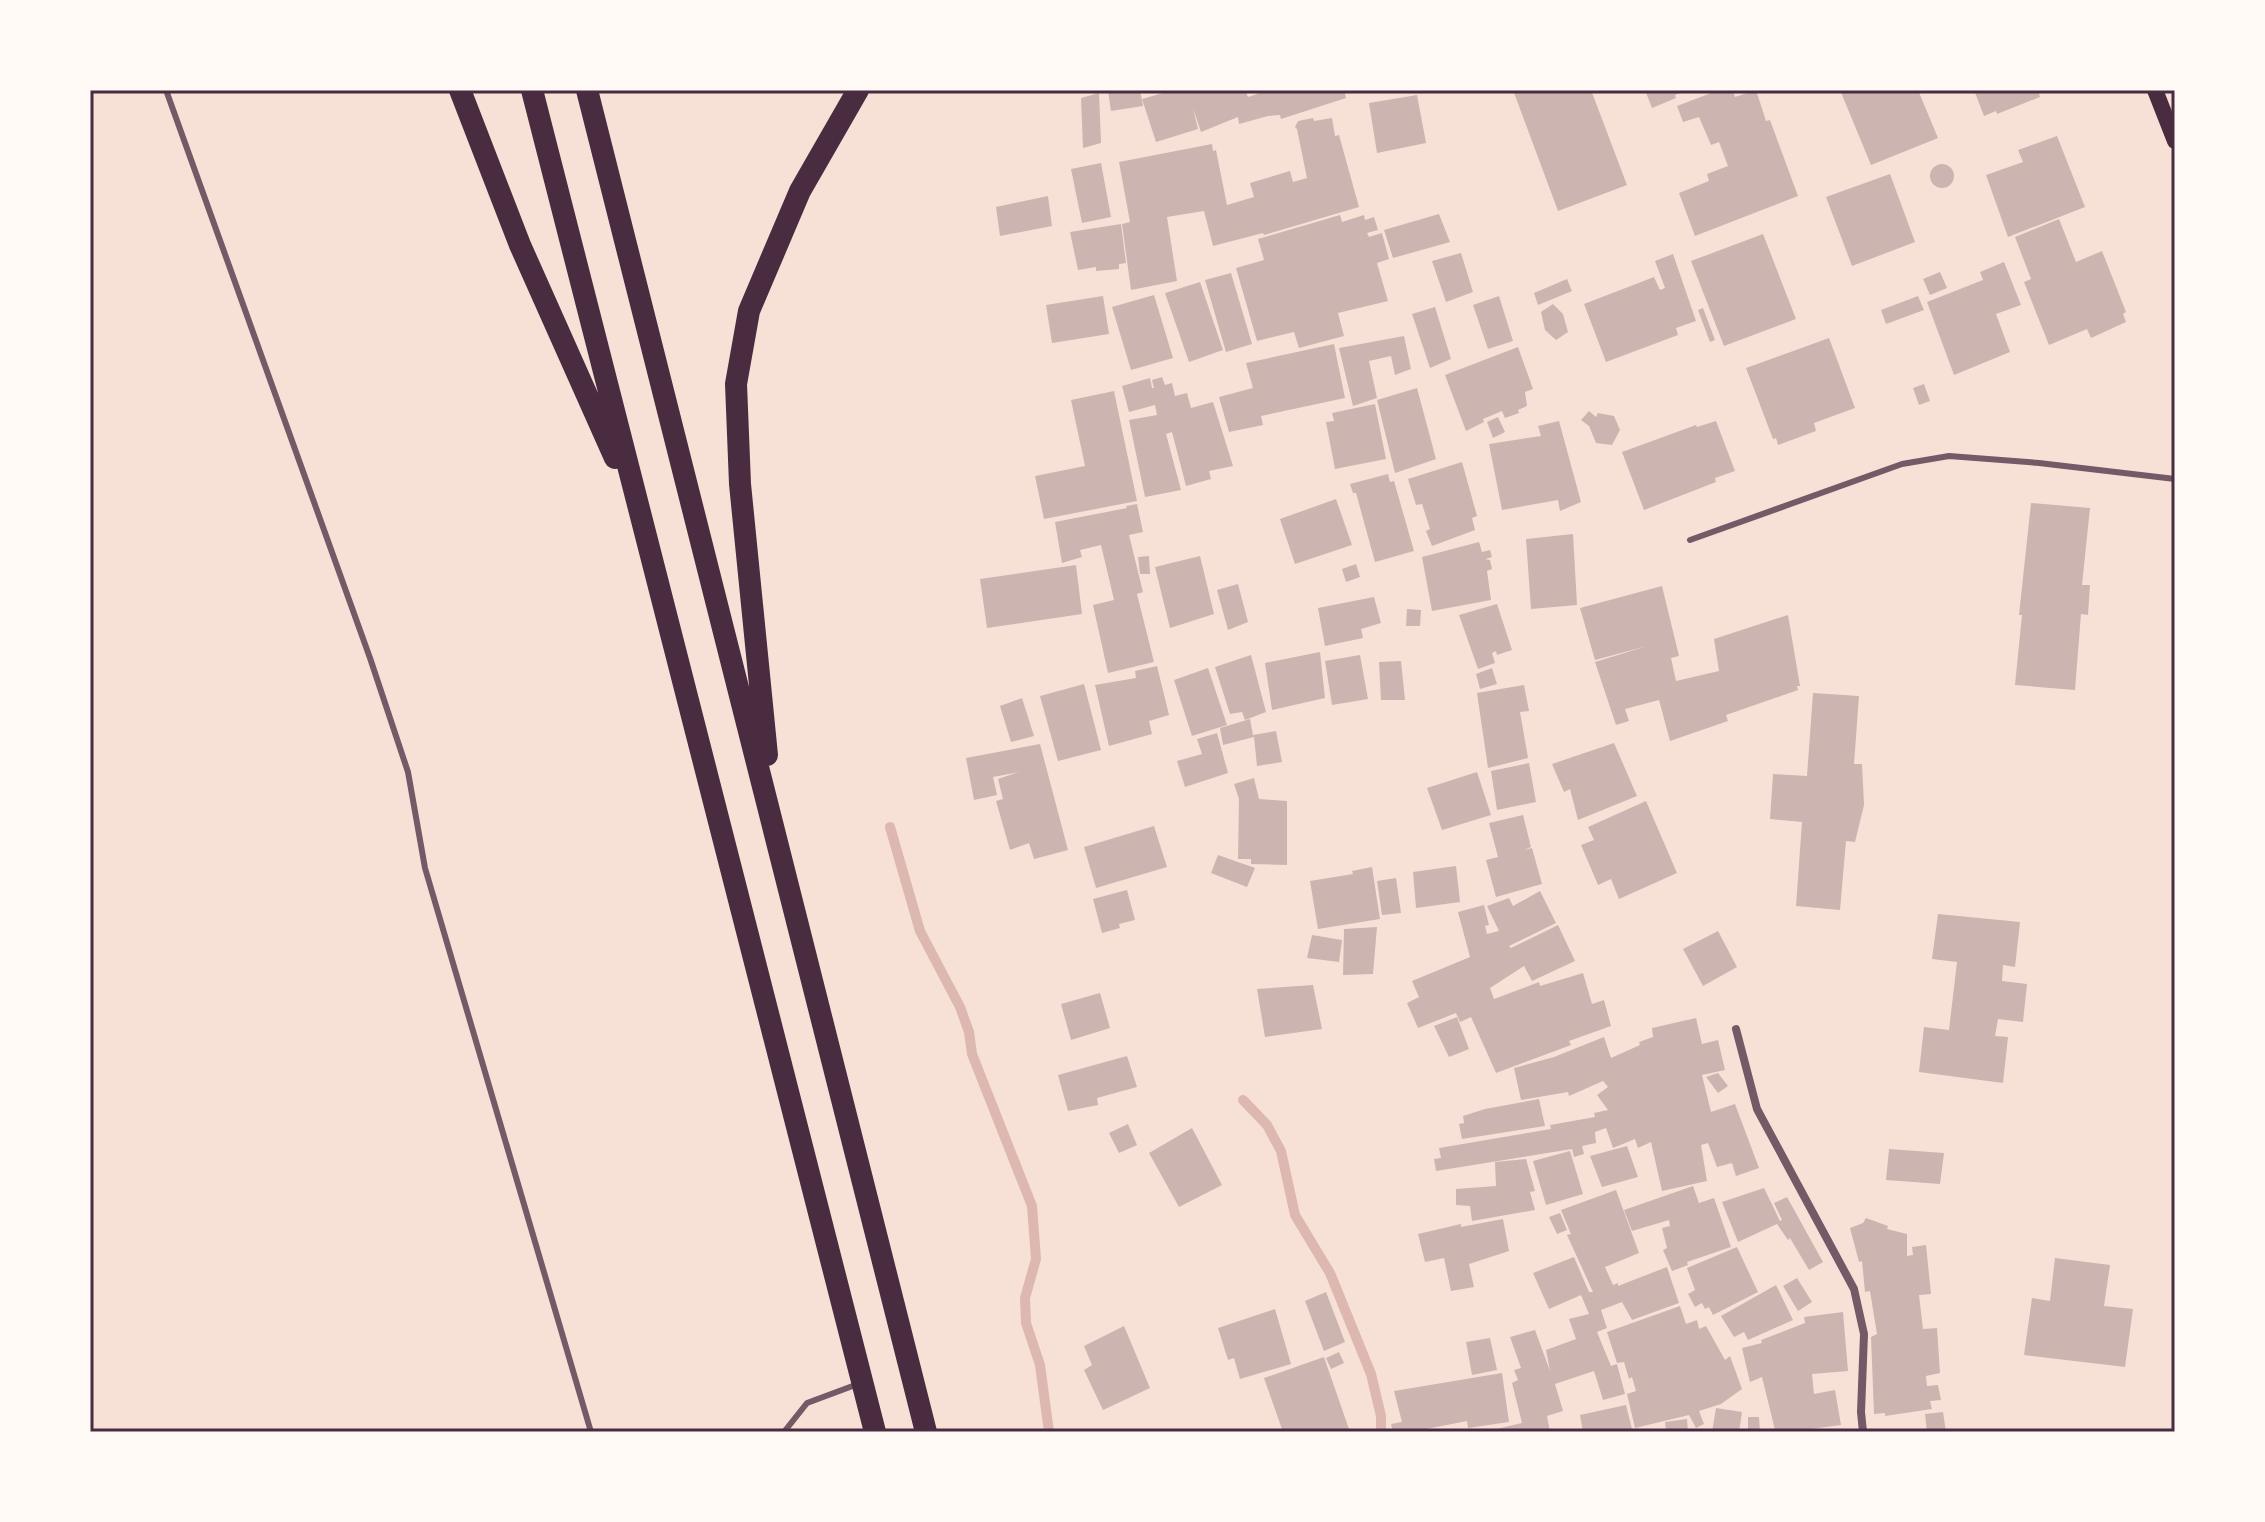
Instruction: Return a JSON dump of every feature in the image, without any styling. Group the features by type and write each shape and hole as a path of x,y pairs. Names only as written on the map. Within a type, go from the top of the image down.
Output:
{"highway":[{"path":"460,90 520,245 640,514"},
{"path":"532,90 875,1432"},
{"path":"587,90 926,1432"},
{"path":"775,836 740,484 736,384 749,311 800,191 858,90"}],"main road":[{"path":"2155,90 2175,141"}],"street":[{"path":"1736,1029 1757,1109 1854,1289 1864,1334 1863,1432"}],"lane":[{"path":"166,90 360,628 408,772 425,868 591,1432"},
{"path":"1690,540 1902,464 1949,456 2175,479"},
{"path":"784,1432 807,1403 862,1383"}],"building":[{"path":"1140,90 1143,106 1111,111 1108,91"},
{"path":"1173,90 1245,90 1248,97 1260,93 1259,90 1344,90 1346,98 1281,119 1280,115 1268,116 1239,124 1238,117 1201,132 1193,108 1198,129 1156,142 1142,99"},
{"path":"1513,90 1591,90 1627,185 1558,211"},
{"path":"1645,90 1688,90 1652,108"},
{"path":"1719,90 1733,90 1735,97 1756,90 1798,196 1695,236 1679,193 1709,181 1707,174 1728,166 1719,142 1711,145 1699,117 1683,122 1677,106"},
{"path":"1840,90 1918,90 1938,138 1871,165"},
{"path":"1974,90 2038,90 2040,97 1984,116"},
{"path":"1099,93 1101,143 1083,148 1081,98"},
{"path":"1417,95 1426,143 1377,153 1369,103"},
{"path":"1313,118 1314,121 1332,118 1359,207 1264,235 1213,246 1204,211 1167,217 1177,281 1131,290 1122,224 1130,222 1119,162 1212,144 1213,151 1216,150 1227,205 1254,197 1250,183 1290,171 1293,182 1307,178 1295,127 1298,121"},
{"path":"2057,136 2085,207 2008,237 1986,175 2023,162 2018,150"},
{"path":"1101,163 1111,217 1082,223 1071,169"},
{"path":"1942,164 1951,167 1954,176 1951,185 1942,188 1933,185 1930,176 1933,167"},
{"path":"1890,174 1915,242 1852,266 1826,197"},
{"path":"1048,196 1052,226 1000,236 996,207"},
{"path":"1439,214 1450,242 1393,258 1384,230"},
{"path":"1340,215 1342,222 1364,215 1365,220 1374,217 1378,230 1367,233 1369,237 1382,233 1389,259 1377,263 1388,301 1338,313 1344,336 1299,348 1294,332 1257,341 1236,268 1264,260 1258,239"},
{"path":"2059,219 2076,262 2102,251 2126,312 2123,314 2126,322 2091,338 2087,329 2049,345 2024,282 2031,279 2015,237"},
{"path":"1121,224 1126,263 1119,264 1119,269 1096,271 1096,267 1078,270 1070,232"},
{"path":"1763,234 1796,319 1724,346 1691,261"},
{"path":"1461,253 1473,292 1446,302 1432,261"},
{"path":"1673,254 1696,321 1676,328 1678,335 1606,362 1584,304 1654,277 1660,290 1665,288 1655,261"},
{"path":"2004,262 2021,305 1996,314 2010,352 1954,375 1927,302 1983,280 1980,272"},
{"path":"1940,272 1947,288 1930,295 1923,279"},
{"path":"1231,273 1252,344 1226,352 1205,280"},
{"path":"1567,279 1572,291 1538,305 1534,293"},
{"path":"1200,282 1223,350 1189,362 1165,293"},
{"path":"1154,295 1173,358 1131,370 1112,307"},
{"path":"1103,296 1109,334 1052,343 1046,305"},
{"path":"1499,296 1513,341 1488,349 1473,305"},
{"path":"1918,296 1924,310 1886,324 1881,310"},
{"path":"1553,304 1563,314 1568,332 1556,340 1545,330 1541,312"},
{"path":"1435,307 1451,359 1430,368 1412,314"},
{"path":"1703,308 1715,340 1710,342 1698,310"},
{"path":"1404,336 1411,369 1395,375 1391,356 1369,361 1377,398 1353,406 1339,348"},
{"path":"1829,338 1855,408 1814,423 1816,431 1778,445 1746,368"},
{"path":"1334,344 1345,398 1261,416 1263,425 1229,432 1219,397 1253,388 1246,363"},
{"path":"1518,347 1533,389 1525,392 1527,406 1505,418 1502,411 1466,431 1445,375"},
{"path":"1162,377 1165,385 1172,383 1175,396 1187,393 1191,408 1213,402 1233,466 1209,471 1211,479 1186,486 1172,432 1166,434 1181,490 1145,497 1129,420 1157,415 1155,405 1129,412 1122,386 1150,378 1154,388 1152,380"},
{"path":"1924,384 1930,401 1919,405 1913,388"},
{"path":"1417,388 1436,459 1395,473 1377,400"},
{"path":"1114,391 1137,501 1044,519 1035,476 1085,466 1071,400"},
{"path":"1375,404 1386,459 1335,469 1326,422 1334,421 1332,413"},
{"path":"1589,411 1596,417 1598,413 1614,416 1620,430 1612,445 1596,443 1589,426 1581,420"},
{"path":"1498,417 1505,432 1493,438 1487,422"},
{"path":"1559,421 1581,502 1560,511 1558,500 1502,510 1489,444 1541,436 1538,426"},
{"path":"1716,421 1735,471 1715,478 1716,482 1644,510 1622,452 1696,425"},
{"path":"1462,462 1477,516 1472,518 1475,530 1432,546 1422,504 1416,505 1408,479"},
{"path":"1388,474 1390,482 1394,481 1414,551 1375,562 1356,493 1353,493 1350,484"},
{"path":"1336,499 1352,545 1295,564 1280,519"},
{"path":"2031,503 2090,508 2082,585 2090,585 2088,615 2081,614 2075,690 2015,685"},
{"path":"1137,504 1143,532 1129,535 1143,592 1137,594 1154,662 1108,673 1093,605 1114,600 1101,545 1080,550 1082,557 1062,563 1055,522"},
{"path":"1573,534 1577,605 1531,609 1526,539"},
{"path":"1479,542 1482,552 1490,550 1492,557 1485,559 1490,560 1492,569 1487,571 1491,600 1432,611 1422,557"},
{"path":"1149,556 1150,574 1140,574 1138,557"},
{"path":"1200,556 1214,614 1170,628 1155,567"},
{"path":"1356,564 1360,577 1346,582 1342,569"},
{"path":"1076,565 1082,614 987,628 980,579"},
{"path":"1238,584 1248,622 1228,630 1217,590"},
{"path":"1662,586 1679,656 1671,658 1676,681 1719,671 1714,639 1788,615 1800,686 1797,686 1798,690 1726,715 1728,721 1670,741 1659,700 1625,709 1629,721 1616,725 1595,662 1647,646 1595,660 1580,608"},
{"path":"1374,597 1381,623 1361,629 1363,638 1325,646 1318,608"},
{"path":"1497,604 1512,650 1497,655 1496,651 1492,653 1495,663 1478,669 1459,615"},
{"path":"1407,609 1421,610 1420,626 1406,626"},
{"path":"1320,652 1325,698 1272,710 1265,663"},
{"path":"1251,655 1266,712 1245,720 1242,712 1230,714 1215,667"},
{"path":"1360,655 1368,699 1332,705 1325,661"},
{"path":"1401,661 1405,700 1381,700 1379,662"},
{"path":"1157,666 1169,715 1149,721 1152,734 1109,746 1095,685 1136,678 1135,671"},
{"path":"1208,668 1227,725 1192,736 1174,680"},
{"path":"1492,668 1497,684 1480,689 1476,674"},
{"path":"1084,684 1101,750 1058,761 1040,696"},
{"path":"1524,685 1529,711 1520,712 1528,758 1488,768 1477,693"},
{"path":"1813,693 1859,696 1854,764 1862,764 1864,805 1855,842 1846,841 1840,910 1796,906 1802,822 1770,819 1773,774 1807,776"},
{"path":"1022,698 1034,736 1011,742 1000,706"},
{"path":"1250,719 1253,735 1276,731 1282,762 1257,766 1254,737 1223,745 1220,728"},
{"path":"1217,733 1228,773 1185,787 1177,761 1202,754 1197,739"},
{"path":"1614,743 1637,796 1578,820 1570,789 1564,792 1552,764"},
{"path":"1040,744 1068,850 1034,859 1029,843 1010,850 996,801 1003,799 998,779 1019,772 993,777 997,795 974,800 966,758"},
{"path":"1529,763 1536,802 1497,810 1491,771"},
{"path":"1477,772 1491,815 1442,830 1427,788"},
{"path":"1254,778 1259,799 1287,801 1287,865 1251,864 1251,859 1238,859 1239,799 1234,784"},
{"path":"1646,801 1677,873 1619,899 1611,879 1598,885 1581,845 1594,840 1588,827"},
{"path":"1523,815 1531,847 1524,850 1532,848 1542,884 1496,897 1486,860 1498,857 1489,823"},
{"path":"1154,826 1167,867 1096,888 1084,847"},
{"path":"1218,855 1255,868 1247,887 1211,873"},
{"path":"1456,866 1460,902 1416,908 1413,872"},
{"path":"1372,867 1380,919 1318,929 1310,881 1353,874 1352,871"},
{"path":"1396,878 1401,913 1382,915 1377,881"},
{"path":"1127,890 1135,920 1102,933 1093,899"},
{"path":"1540,891 1556,923 1509,946 1511,948 1558,925 1575,961 1532,981 1524,966 1490,988 1494,999 1539,982 1540,986 1583,973 1592,1004 1604,1000 1611,1026 1569,1041 1571,1045 1496,1073 1471,1017 1460,1022 1456,1013 1418,1028 1407,1003 1419,997 1412,981 1470,957 1458,912 1484,905 1489,925 1485,926 1487,934 1499,931 1487,906 1509,898 1513,906"},
{"path":"1938,914 2020,922 2015,967 2003,965 2002,981 2027,984 2023,1022 1998,1019 1995,1036 2008,1037 2003,1083 1919,1072 1924,1027 1949,1030 1957,962 1932,959"},
{"path":"1377,927 1373,974 1343,975 1344,929"},
{"path":"1718,931 1737,967 1703,986 1683,949"},
{"path":"1312,935 1342,940 1339,962 1307,958"},
{"path":"1313,985 1322,1029 1265,1037 1257,989"},
{"path":"1100,993 1110,1028 1071,1040 1061,1004"},
{"path":"1457,1017 1469,1049 1449,1057 1434,1026"},
{"path":"1696,1018 1702,1044 1718,1040 1725,1070 1702,1075 1711,1112 1735,1104 1759,1168 1736,1176 1732,1163 1717,1167 1708,1143 1701,1145 1707,1181 1662,1191 1651,1142 1638,1148 1635,1139 1613,1148 1606,1128 1595,1132 1596,1143 1582,1146 1584,1154 1574,1157 1572,1149 1436,1171 1434,1159 1441,1158 1439,1148 1551,1129 1550,1125 1595,1117 1594,1113 1608,1110 1597,1095 1608,1087 1603,1081 1569,1096 1568,1092 1521,1100 1514,1068 1554,1057 1604,1037 1611,1058 1653,1037 1652,1028"},
{"path":"1127,1056 1137,1087 1097,1098 1098,1105 1068,1111 1058,1075"},
{"path":"1718,1073 1728,1086 1718,1093 1706,1077"},
{"path":"1539,1099 1545,1126 1462,1139 1459,1124 1464,1123 1463,1116"},
{"path":"1128,1124 1137,1145 1119,1153 1109,1133"},
{"path":"1192,1128 1222,1185 1179,1207 1149,1153"},
{"path":"1627,1146 1638,1177 1602,1187 1590,1156"},
{"path":"1889,1149 1944,1153 1940,1184 1886,1180"},
{"path":"1570,1151 1583,1194 1546,1205 1533,1161"},
{"path":"1526,1159 1535,1191 1530,1192 1535,1210 1472,1221 1470,1206 1456,1205 1456,1189 1496,1186 1495,1162"},
{"path":"1693,1186 1699,1203 1714,1198 1731,1247 1687,1262 1688,1265 1672,1271 1663,1250 1667,1248 1662,1228 1670,1226 1669,1220 1632,1231 1624,1210"},
{"path":"1764,1188 1780,1221 1774,1203 1787,1197 1823,1262 1809,1270 1790,1238 1788,1240 1777,1224 1738,1242 1722,1202"},
{"path":"1616,1190 1639,1253 1605,1267 1613,1285 1618,1283 1618,1286 1667,1267 1679,1303 1632,1320 1622,1302 1601,1310 1607,1328 1597,1332 1611,1366 1617,1364 1625,1394 1603,1400 1594,1371 1555,1384 1563,1411 1547,1416 1550,1432 1483,1432 1522,1423 1512,1383 1518,1380 1514,1370 1521,1368 1510,1337 1535,1330 1550,1371 1546,1350 1576,1339 1569,1319 1589,1314 1581,1295 1549,1309 1533,1273 1574,1257 1589,1292 1593,1292 1567,1235 1571,1234 1561,1210"},
{"path":"1560,1213 1567,1230 1557,1234 1549,1217"},
{"path":"1866,1218 1888,1226 1887,1229 1907,1234 1907,1256 1913,1255 1912,1247 1926,1245 1931,1294 1919,1295 1923,1329 1937,1328 1940,1373 1926,1376 1927,1386 1938,1385 1941,1400 1930,1401 1932,1409 1885,1416 1885,1413 1874,1414 1871,1337 1877,1334 1870,1291 1865,1292 1862,1261 1859,1262 1850,1228 1863,1223"},
{"path":"1503,1219 1509,1251 1469,1264 1474,1287 1451,1291 1444,1258 1425,1262 1418,1234"},
{"path":"1737,1247 1758,1292 1713,1315 1709,1307 1705,1309 1702,1303 1695,1307 1688,1294 1695,1290 1687,1268"},
{"path":"2055,1258 2110,1265 2104,1306 2133,1309 2125,1367 2024,1355 2032,1298 2050,1301"},
{"path":"1797,1278 1812,1302 1798,1311 1783,1286"},
{"path":"1776,1285 1793,1320 1748,1340 1744,1332 1734,1337 1721,1316"},
{"path":"1326,1292 1345,1342 1324,1351 1305,1301"},
{"path":"1680,1306 1686,1324 1697,1320 1699,1329 1706,1326 1725,1360 1730,1356 1742,1389 1721,1404 1699,1411 1704,1424 1696,1428 1689,1415 1635,1428 1627,1394 1636,1391 1632,1377 1629,1379 1624,1362 1617,1363 1607,1332"},
{"path":"1275,1309 1291,1364 1240,1379 1234,1358 1228,1360 1218,1328"},
{"path":"1843,1312 1848,1371 1812,1374 1814,1394 1835,1390 1841,1425 1788,1432 1775,1430 1762,1377 1750,1382 1742,1348 1762,1343 1761,1340 1805,1323 1804,1317"},
{"path":"1124,1326 1150,1388 1103,1410 1084,1370 1092,1365 1084,1346"},
{"path":"1490,1338 1497,1370 1472,1375 1466,1342"},
{"path":"1339,1352 1344,1363 1331,1369 1326,1358"},
{"path":"1324,1357 1350,1432 1283,1432 1264,1378"},
{"path":"1502,1373 1509,1422 1468,1428 1467,1421 1411,1432 1393,1432 1391,1424 1402,1422 1394,1391"},
{"path":"1626,1405 1632,1429 1583,1432 1580,1415"},
{"path":"1716,1408 1742,1412 1739,1432 1712,1432"},
{"path":"1943,1412 1946,1432 1927,1432 1925,1414"},
{"path":"1748,1417 1759,1417 1760,1432 1748,1432"},
{"path":"1687,1419 1688,1432 1666,1432 1665,1422"}],"waterway":[{"path":"890,827 920,931 960,1007 969,1032 972,1054 1032,1206 1036,1259 1025,1298 1026,1323 1040,1365 1049,1432"},
{"path":"1243,1100 1267,1125 1281,1151 1295,1215 1330,1273 1371,1374 1381,1416 1381,1432"}]}
